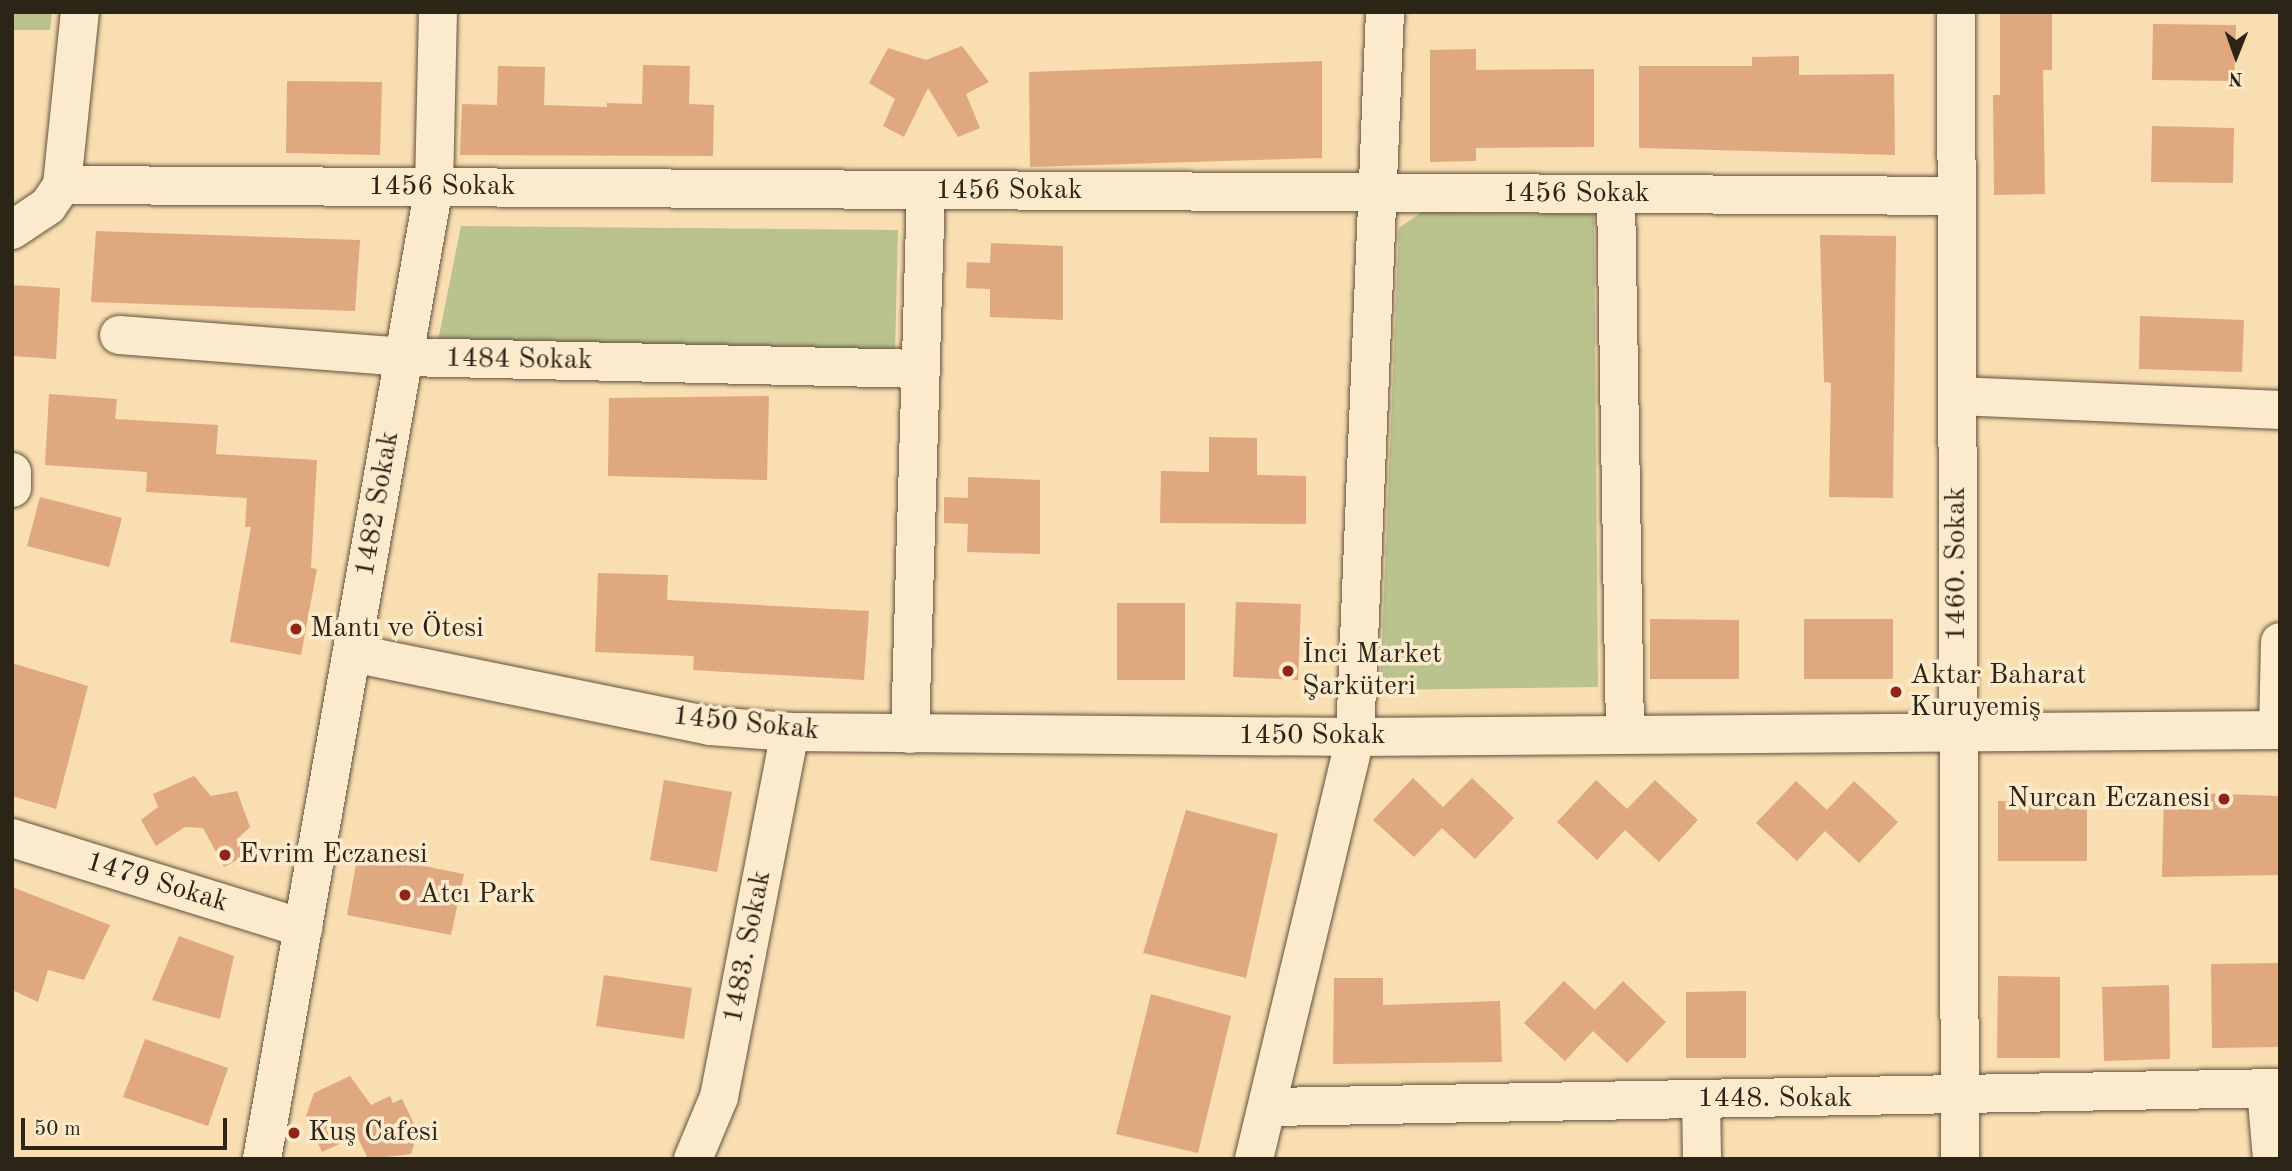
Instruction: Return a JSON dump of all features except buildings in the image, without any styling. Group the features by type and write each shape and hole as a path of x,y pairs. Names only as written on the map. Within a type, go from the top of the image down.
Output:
{"street":[{"path":"12,230 48,206 62,185 80,12"},
{"name":"1482 Sokak","path":"262,1159 434,187 438,12"},
{"path":"1254,1159 1271,1107 1354,737 1385,12"},
{"name":"1460. Sokak","path":"1956,12 1955,197 1959,396 1956,733 1960,1159"},
{"name":"1456 Sokak","path":"62,185 1955,197"},
{"path":"910,734 926,190"},
{"path":"1616,195 1625,733"},
{"name":"1484 Sokak","path":"119,335 405,357 920,369"},
{"path":"1959,396 2280,410"},
{"path":"12,472 12,488"},
{"path":"2279,730 2280,642"},
{"name":"1450 Sokak","path":"352,653 710,726 790,732 1354,737 2279,730"},
{"name":"1483. Sokak","path":"693,1159 719,1097 790,732"},
{"name":"1479 Sokak","path":"12,838 303,928"},
{"path":"2272,1159 2273,1088"},
{"name":"1448. Sokak","path":"1271,1107 1959,1098 2273,1088"},
{"path":"1701,1100 1702,1159"}],"green space":[{"path":"12,12 52,12 50,30 12,30"},
{"path":"1422,212 1594,214 1598,687 1380,690 1399,228"},
{"path":"461,226 898,230 895,352 437,346"}],"place":[{"name":"Mantı ve Ötesi","path":"296,629"},
{"name":"İnci Market Şarküteri","path":"1288,671"},
{"name":"Aktar Baharat Kuruyemiş","path":"1896,692"},
{"name":"Nurcan Eczanesi","path":"2224,799"},
{"name":"Evrim Eczanesi","path":"225,855"},
{"name":"Atcı Park","path":"405,895"},
{"name":"Kuş Cafesi","path":"294,1133"}]}
